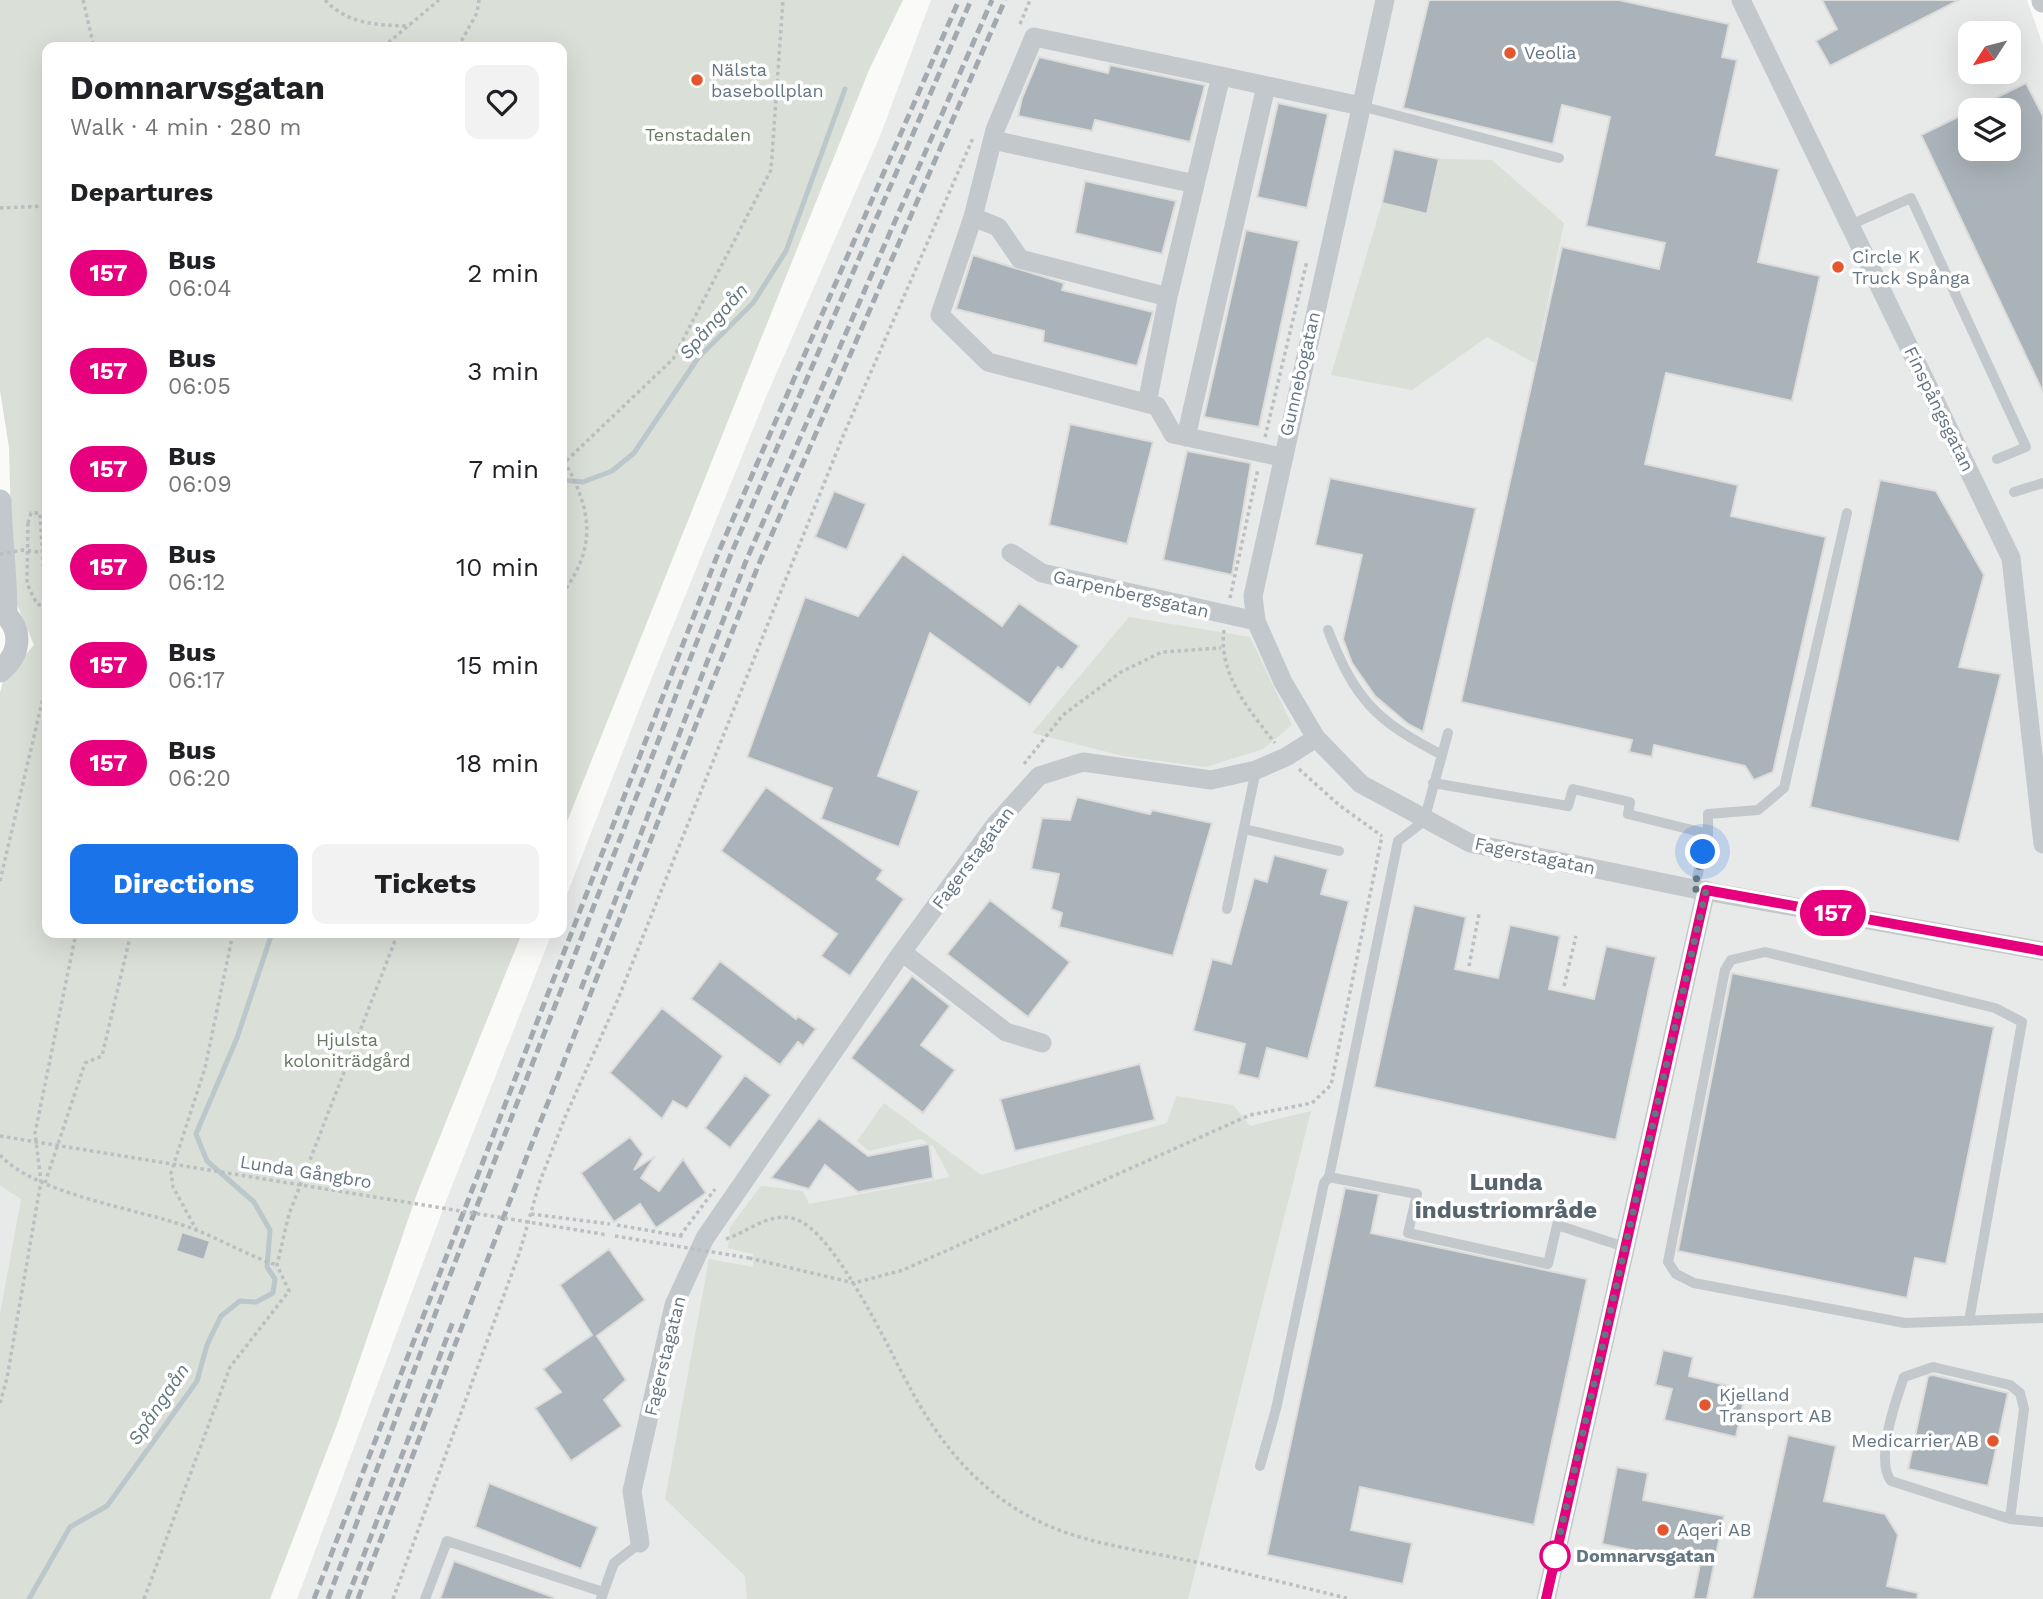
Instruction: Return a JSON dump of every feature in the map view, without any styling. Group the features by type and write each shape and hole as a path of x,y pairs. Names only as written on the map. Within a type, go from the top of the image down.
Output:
{"street":[{"name":"Gunnebogatan","path":"1315,738 1283,682 1256,621 1253,596 1281,457 1385,0"},
{"name":"Finspångsgatan","path":"1741,0 2011,558 2041,803 2043,844"},
{"path":"1281,457 1173,434 1157,406 988,362 940,315 972,217 983,137 1034,37 1361,106"},
{"path":"1147,403 1168,297 1221,76"},
{"path":"1186,437 1266,86"},
{"path":"983,137 1195,184"},
{"path":"972,217 998,227 1020,259 1168,297"},
{"path":"0,501 0,547 6,571 3,612 16,628 18,641 9,664 0,671"},
{"name":"Garpenbergsgatan","path":"1011,553 1042,573 1256,621"},
{"name":"Fagerstagatan","path":"640,1543 632,1491 674,1305 705,1238 902,952 995,825 1039,776 1083,762 1211,780 1256,770 1286,757 1315,738 1361,784 1424,821 1470,843 1700,890 2043,951"},
{"path":"1546,1599 1625,1247 1700,890"},
{"path":"902,952 1006,1032 1042,1043"}],"lane":[{"path":"1361,106 1559,158"},
{"path":"1850,225 1911,198 2026,447 1997,459"},
{"path":"2014,492 2043,483"},
{"path":"1700,890 1708,814 1758,810 1784,788 1847,513"},
{"path":"1328,630 1344,673 1368,705 1395,730 1442,755"},
{"path":"1260,1466 1276,1409 1324,1182 1329,1177 1398,841 1424,821 1448,733"},
{"path":"1227,909 1256,770"},
{"path":"1433,783 1568,806 1573,789 1630,802 1628,814 1708,834"},
{"path":"1244,829 1339,851"},
{"path":"1969,1321 2022,1022 1995,1008 1765,953 1731,960 1725,970 1668,1262 1676,1274 1694,1283 1905,1323 1969,1321 2043,1318"},
{"path":"1329,1177 1417,1194 1408,1233 1548,1264 1557,1225 1625,1247"},
{"path":"2010,1518 2024,1409 2020,1393 2010,1385 1933,1367 1904,1377 1885,1451 1884,1466 1891,1481 2010,1518 2043,1522"},
{"path":"425,1599 447,1541 602,1596"},
{"name":"Fagerstagatan","path":"602,1596 614,1563 640,1543"}],"path":[{"path":"83,0 93,42"},
{"path":"325,0 338,14 372,25 410,26"},
{"path":"389,42 439,0"},
{"path":"460,42 477,13 479,0"},
{"path":"567,456 673,359 771,170 783,0"},
{"path":"1020,25 1030,0"},
{"path":"393,1599 566,1115 618,999 843,436 983,137"},
{"path":"0,208 42,206"},
{"path":"567,467 580,491 587,520 586,553 567,585"},
{"path":"42,545 40,513 31,513 27,523 27,584 37,604 42,606"},
{"path":"0,554 22,550 42,552"},
{"path":"0,881 42,702"},
{"path":"615,1236 749,1258 854,1283 903,1270 1250,1115 1312,1103 1321,1098 1331,1085 1382,836 1398,841"},
{"path":"1469,966 1479,914"},
{"path":"1563,986 1576,936"},
{"path":"43,1182 35,1133 75,938"},
{"path":"0,1403 43,1182 85,1063 102,1056 130,938"},
{"path":"197,1231 173,1187 171,1173 205,1068 232,938"},
{"path":"144,1599 230,1367 289,1291 277,1265 289,1214 396,938"},
{"name":"Lunda Gångbro","path":"0,1136 608,1235"},
{"path":"0,1155 7,1163 43,1182 197,1231 277,1265"},
{"path":"531,1214 610,1224"},
{"path":"617,1225 680,1237 727,1239 775,1216 794,1219 810,1226 854,1283 910,1389 940,1436 971,1473 1014,1510 1074,1537 1204,1564 1350,1599"}],"shaded area":[{"name":"Lunda industriområde","path":"931,0 2027,0 2043,45 2043,1599 297,1599 448,1196 550,938 567,938 567,894 766,397 880,136"},
{"path":"0,1186 21,1199 0,1313"}],"green space":[{"name":"Tenstadalen","path":"0,0 903,0 869,70 567,822 567,42 42,42 42,938 520,938 418,1191 338,1422 270,1599 0,1599 0,1313 21,1199 0,1186 0,693 3,680 34,645 13,595 9,448 0,390"},
{"path":"1439,159 1492,160 1564,223 1535,363 1487,337 1412,390 1331,375 1382,203 1427,213"},
{"path":"1129,617 1250,637 1292,725 1263,749 1206,767 1123,756 1032,733"},
{"path":"1176,1096 1233,1105 1250,1126 1311,1111 1188,1599 747,1599 745,1576 665,1499 709,1259 753,1267 753,1254 728,1248 730,1227 761,1186 803,1191 809,1204 950,1177 933,1146 921,1139 869,1151 857,1141 884,1103 981,1175 1167,1123"}],"building":[{"path":"1429,0 1619,0 1729,24 1722,57 1737,60 1716,155 1779,169 1758,262 1820,276 1792,401 1666,373 1645,464 1738,485 1731,516 1826,537 1773,772 1754,780 1745,766 1654,745 1652,757 1629,752 1632,740 1461,702 1562,247 1659,269 1665,243 1586,226 1610,117 1562,105 1553,144 1403,108"},
{"path":"1822,0 1959,0 1830,66 1816,41 1837,29"},
{"path":"1039,57 1108,73 1110,65 1205,85 1190,142 1095,120 1092,131 1018,116 1022,98"},
{"path":"2026,83 2043,116 2043,392 1921,135 1958,117 1958,161 2021,161 2021,98 1995,98"},
{"path":"1278,103 1328,114 1307,208 1257,197"},
{"path":"1394,149 1439,159 1427,214 1382,203"},
{"path":"1085,181 1176,201 1162,254 1075,233"},
{"path":"1246,230 1299,241 1259,427 1204,417"},
{"path":"973,255 1064,283 1062,290 1153,312 1137,366 1043,342 1044,331 956,309"},
{"path":"1070,424 1153,442 1127,544 1049,525"},
{"path":"1187,451 1251,463 1232,575 1163,560"},
{"path":"1330,478 1476,508 1423,732 1408,724 1375,696 1352,663 1343,639 1362,555 1315,545"},
{"path":"1880,480 1936,491 1984,575 1959,667 2001,674 1959,842 1810,807"},
{"path":"834,491 866,504 847,550 815,537"},
{"path":"903,554 1002,626 1019,603 1079,646 1062,670 1058,667 1030,705 930,633 878,776 919,791 899,847 821,819 832,788 747,757 805,597 858,616"},
{"path":"766,787 883,870 877,879 904,899 850,976 821,956 837,934 721,851"},
{"path":"1077,797 1150,814 1152,810 1212,823 1173,956 1059,927 1062,913 1051,909 1059,874 1031,869 1042,818 1070,820"},
{"path":"1274,855 1328,869 1321,894 1349,901 1308,1059 1267,1048 1259,1079 1238,1074 1245,1044 1193,1031 1212,959 1231,964 1254,878 1267,882"},
{"path":"990,900 1070,962 1028,1017 947,954"},
{"path":"1414,905 1466,917 1455,969 1498,978 1510,925 1560,936 1549,989 1594,999 1606,946 1656,957 1616,1140 1374,1087"},
{"path":"720,961 796,1019 798,1016 816,1029 803,1046 798,1042 780,1065 691,999"},
{"path":"1732,973 1994,1027 1946,1264 1915,1258 1907,1298 1678,1251"},
{"path":"912,976 950,1006 921,1045 955,1070 923,1113 851,1058"},
{"path":"662,1008 723,1056 687,1109 673,1101 662,1119 610,1073"},
{"path":"1140,1064 1155,1120 1015,1151 1000,1099"},
{"path":"745,1075 771,1095 730,1148 705,1128"},
{"path":"819,1118 868,1156 929,1144 933,1178 858,1192 825,1165 809,1189 771,1178"},
{"path":"630,1137 643,1154 634,1170 655,1156 641,1178 659,1191 683,1159 706,1193 656,1228 640,1204 614,1222 581,1173"},
{"path":"1345,1188 1379,1194 1371,1233 1587,1279 1534,1525 1360,1487 1351,1530 1412,1543 1403,1584 1267,1555"},
{"path":"182,1232 210,1241 204,1260 176,1251"},
{"path":"609,1249 645,1300 597,1336 626,1380 604,1400 622,1426 571,1461 535,1408 561,1392 543,1369 592,1335 560,1285"},
{"name":"Kjelland Transport AB","path":"1663,1350 1693,1357 1689,1376 1746,1390 1736,1437 1664,1420 1672,1389 1655,1385"},
{"path":"1928,1376 2008,1393 1988,1486 1908,1469"},
{"path":"1788,1435 1836,1446 1824,1501 1885,1514 1898,1535 1887,1586 1918,1593 1917,1599 1752,1599"},
{"name":"Aqeri AB","path":"1617,1467 1648,1473 1643,1500 1724,1516 1707,1599 1693,1599 1700,1564 1602,1544"},
{"path":"489,1483 598,1527 581,1569 475,1527"},
{"path":"454,1561 553,1597 553,1599 440,1599"}],"waterway":[{"name":"Spångaån","path":"567,480 583,482 612,471 634,453 698,358 753,303 786,251 845,89"},
{"name":"Spångaån","path":"29,1599 70,1527 107,1506 197,1381 207,1345 221,1316 240,1301 256,1302 273,1293 275,1279 267,1267 270,1230 254,1202 207,1161 196,1134 237,1038 270,938"}],"railway":[{"path":"314,1599 719,551 959,0"},
{"path":"328,1599 445,1288 731,554 971,0"},
{"path":"581,989 746,561 992,0"},
{"path":"358,1599 527,1156 758,566 1005,0"},
{"path":"347,1599 454,1319"}],"bus line":[{"name":"157","path":"1546,1599 1706,890 2043,951"}],"place":[{"name":"Veolia","path":"1510,53"},
{"name":"Nälsta basebollplan","path":"697,80"},
{"name":"Circle K Truck Spånga","path":"1838,267"},
{"name":"Kjelland Transport AB","path":"1705,1405"},
{"name":"Medicarrier AB","path":"1993,1441"},
{"name":"Aqeri AB","path":"1663,1530"},
{"name":"Domnarvsgatan","path":"1555,1556"}],"district":[{"name":"Lunda industriområde","path":"1506,1196"}],"route":[{"path":"1555,1556 1706,890 1694,889 1703,852"}],"park label":[{"name":"Hjulsta koloniträdgård","path":"347,1050"}]}
